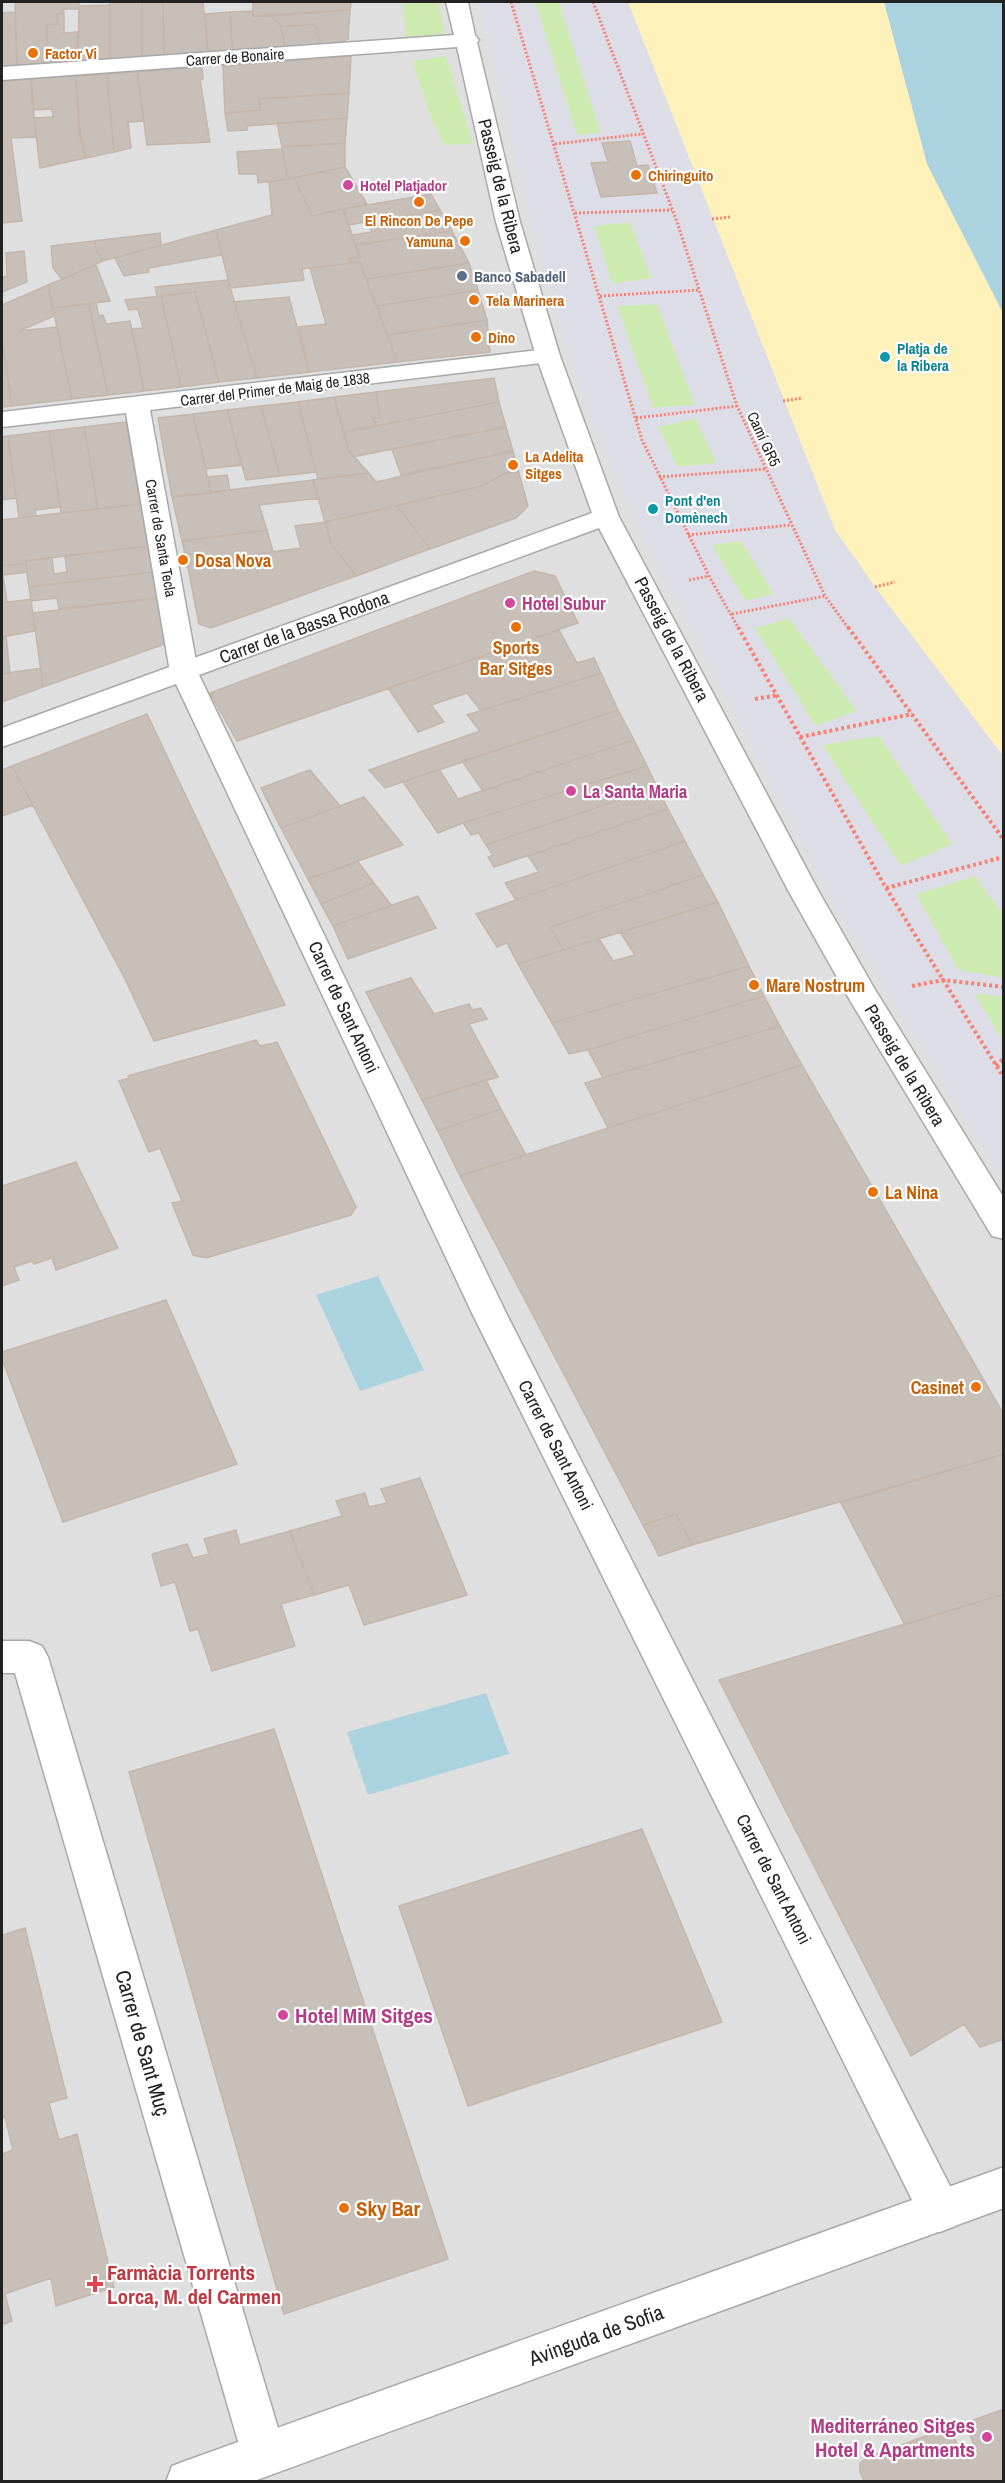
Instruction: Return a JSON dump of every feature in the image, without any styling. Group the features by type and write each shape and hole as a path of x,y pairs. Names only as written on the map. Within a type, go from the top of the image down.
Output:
{"street":[{"name":"Passeig de la Ribera","path":"457,2 468,40 508,222 548,356 606,518 844,964 1004,1227"},
{"name":"Carrer de Bonaire","path":"2,74 468,40"},
{"name":"Carrer del Primer de Maig de 1838","path":"2,420 548,356"},
{"name":"Carrer de Santa Tecla","path":"137,405 184,672"},
{"name":"Carrer de la Bassa Rodona","path":"2,738 543,538 606,518"},
{"name":"Carrer de Sant Antoni","path":"184,672 489,1313 939,2211"},
{"name":"Carrer de Sant Muç","path":"2,1657 29,1657 264,2455"},
{"name":"Avinguda de Sofia","path":"189,2481 1004,2187"}],"path":[{"path":"511,2 642,440 688,535 886,888 1004,1078"},
{"name":"Camí GR5","path":"592,2 672,210 737,406 825,596 1004,840"},
{"path":"555,144 642,134"},
{"path":"575,213 672,210"},
{"path":"712,219 730,216"},
{"path":"600,296 699,290"},
{"path":"783,401 802,398"},
{"path":"636,418 737,406"},
{"path":"659,477 766,469"},
{"path":"688,535 791,525"},
{"path":"875,588 895,582"},
{"path":"732,614 825,596"},
{"path":"800,736 912,714"},
{"path":"886,888 1004,857"},
{"path":"909,986 943,980 1004,987"},
{"path":"996,1066 1004,1058"}],"shaded area":[{"path":"2,2 628,2 835,530 1003,756 1003,2481 2,2482"},
{"path":"479,2 535,2 577,135 601,133 559,2 628,2 835,530 875,587 1003,756 1003,914 975,876 916,894 958,970 1003,978 1003,996 974,994 1003,1041 1003,1180 828,894 643,536 590,418 535,239","holes":["630,222 652,278 612,284 594,226","657,304 695,404 653,408 617,306","695,418 717,463 677,467 658,427","741,541 774,594 745,601 712,545","789,618 857,711 815,726 755,628","879,736 953,844 901,866 822,745"]}],"green space":[{"path":"403,2 438,2 445,34 406,37"},
{"path":"535,2 559,2 601,133 576,135"},
{"path":"446,56 473,144 444,145 431,117 412,61"},
{"path":"630,222 652,278 612,284 594,226"},
{"path":"657,304 695,405 653,408 617,306"},
{"path":"696,418 718,463 677,467 658,427"},
{"path":"741,540 774,594 745,601 711,545"},
{"path":"790,618 857,711 815,726 755,628"},
{"path":"879,736 953,845 900,866 822,744"},
{"path":"976,876 1003,914 1003,978 958,970 916,894"},
{"path":"974,994 1003,996 1003,1041 1002,1041"}],"sand":[{"name":"Platja de la Ribera","path":"628,2 884,2 927,164 1003,313 1003,756 875,587 835,530"}],"water":[{"path":"884,2 1003,2 1003,313 927,164"},
{"path":"378,1276 424,1370 360,1391 316,1295"},
{"path":"486,1693 509,1754 368,1795 347,1732"}],"building":[{"path":"15,2 79,2 79,9 63,9 64,13 57,14 58,24 47,25 47,63 17,66"},
{"path":"110,2 142,2 142,57 110,59"},
{"path":"142,2 163,2 164,55 142,57"},
{"path":"163,2 203,2 208,52 164,55"},
{"path":"253,2 351,2 350,10 253,16"},
{"path":"110,5 110,59 78,61 79,6"},
{"path":"350,10 348,39 342,42 321,44 315,24 281,27 271,16"},
{"path":"253,11 253,16 271,16 280,24 285,47 232,50 230,12"},
{"path":"15,12 17,66 2,67 2,13"},
{"path":"230,12 232,50 208,52 205,14"},
{"path":"64,13 64,33 77,32 78,61 47,63 47,25 58,24 57,14"},
{"path":"315,24 321,44 285,47 281,27"},
{"path":"351,56 349,93 259,99 261,110 225,113 223,66"},
{"path":"202,67 203,79 200,79 210,142 147,145 137,72"},
{"path":"137,72 144,121 128,122 131,148 114,152 107,74"},
{"path":"107,74 114,152 86,158 79,133 76,76"},
{"path":"76,76 80,134 86,158 40,168 34,118 53,117 52,109 33,110 31,79"},
{"path":"31,79 36,137 11,138 22,221 2,223 2,81"},
{"path":"349,93 347,118 247,126 247,130 228,131 225,113 261,110 259,99"},
{"path":"347,118 345,143 282,147 277,123"},
{"path":"630,141 637,166 648,165 657,193 601,197 591,163 608,162 602,143"},
{"path":"345,143 345,167 288,179 282,147"},
{"path":"282,149 288,179 258,183 257,174 239,174 237,152"},
{"path":"345,167 367,204 312,216 294,178"},
{"path":"294,178 312,216 343,209 360,257 350,258 351,263 302,269 304,280 230,288 216,230 272,215 269,182"},
{"path":"431,194 440,210 348,225 343,209"},
{"path":"440,210 452,231 355,245 352,235 372,232 367,222"},
{"path":"216,230 222,255 148,268 149,272 124,276 115,258"},
{"path":"452,231 469,263 366,279 360,262 351,263 350,258 360,257 355,245"},
{"path":"160,233 161,245 103,261 94,241"},
{"path":"94,241 103,261 62,279 53,268 51,246"},
{"path":"24,251 27,282 2,292 2,277 7,276 6,253"},
{"path":"360,262 397,362 309,372 299,327 326,324 310,268"},
{"path":"469,263 478,290 377,306 366,279"},
{"path":"96,265 110,301 53,308 48,285"},
{"path":"228,280 257,378 219,382 195,292 157,296 155,287"},
{"path":"48,285 54,316 19,331 57,327 72,399 12,406 2,340 2,305"},
{"path":"478,290 487,320 387,335 377,306"},
{"path":"195,292 219,382 181,387 161,296"},
{"path":"161,296 181,387 144,391 132,329 143,328 138,309 129,310 125,300"},
{"path":"289,297 309,372 257,378 234,302"},
{"path":"96,303 99,316 103,315 106,324 130,321 144,391 108,395 89,304"},
{"path":"89,304 108,395 72,399 53,308"},
{"path":"487,320 490,352 397,362 387,335"},
{"path":"2,340 12,406 2,407"},
{"path":"494,378 499,402 376,426 373,418 380,418 376,392"},
{"path":"376,392 380,418 373,418 376,426 344,432 334,397"},
{"path":"334,397 348,450 369,473 318,479 298,402"},
{"path":"298,402 316,472 280,476 261,406"},
{"path":"499,402 506,427 353,457 348,450 344,432"},
{"path":"261,406 280,476 246,480 227,410"},
{"path":"227,410 242,465 206,469 193,414"},
{"path":"193,414 211,493 172,497 158,418"},
{"path":"126,422 140,504 98,509 84,427"},
{"path":"84,427 98,509 61,513 49,431"},
{"path":"506,427 513,451 401,475 392,449"},
{"path":"49,431 60,507 35,510 36,516 19,518 8,436"},
{"path":"8,436 16,498 2,500 2,437"},
{"path":"513,451 519,473 506,473 481,486 325,522 313,480 369,473 376,482"},
{"path":"506,473 519,473 528,506 516,518 430,549 397,506 481,486"},
{"path":"227,475 230,490 211,493 208,477"},
{"path":"313,480 319,498 259,505 267,530 182,541 172,497"},
{"path":"140,504 148,546 25,561 26,564 2,566 2,520"},
{"path":"397,506 430,549 356,576 331,543 325,522"},
{"path":"325,522 331,543 356,576 211,628 199,624 187,563 301,548 295,526"},
{"path":"267,530 273,552 187,563 182,541"},
{"path":"148,546 153,572 29,587 25,561 52,558 54,574 67,572 65,556"},
{"path":"26,564 27,572 3,575 7,602 2,603 2,566"},
{"path":"534,571 555,576 578,623 237,741 210,693"},
{"path":"153,572 158,598 59,609 57,598 31,601 29,587"},
{"path":"158,598 165,644 43,687 33,613"},
{"path":"31,599 35,631 2,637 2,603"},
{"path":"559,630 577,663 594,658 601,673 481,711 467,693 431,705 444,722 418,732 388,688"},
{"path":"6,636 10,673 2,674 2,637"},
{"path":"41,668 43,687 2,702 2,674"},
{"path":"601,673 618,710 385,788 369,770 480,731 467,715"},
{"path":"618,710 634,740 483,791 462,761"},
{"path":"147,714 285,1005 154,1041 125,979 12,766"},
{"path":"634,740 647,766 463,823 438,833 403,782 439,769 458,799"},
{"path":"12,766 33,805 2,816 2,770"},
{"path":"647,766 657,787 486,845 479,833 471,835 463,823"},
{"path":"310,770 340,806 281,828 261,788"},
{"path":"657,787 668,809 494,867 488,857 493,855 486,845"},
{"path":"364,797 403,845 308,879 281,828"},
{"path":"668,809 685,841 516,900 505,883 539,872 528,856"},
{"path":"685,841 703,875 551,927 563,950 518,964 507,943 497,947 476,914"},
{"path":"358,862 374,883 321,904 308,879"},
{"path":"703,875 718,902 563,950 551,927"},
{"path":"374,883 392,906 333,926 321,904"},
{"path":"418,896 436,928 348,959 333,926"},
{"path":"718,902 749,966 552,1023 518,964 599,939 613,961 635,955 620,932"},
{"path":"749,966 764,996 588,1050 569,1054 552,1023"},
{"path":"411,978 434,1014 469,1004 472,1010 481,1008 487,1019 469,1024 498,1077 422,1100 366,992"},
{"path":"764,996 780,1026 603,1078 588,1050"},
{"path":"780,1026 802,1065 608,1128 585,1083"},
{"path":"256,1040 260,1046 277,1042 356,1207 351,1215 206,1258 193,1255 172,1203 182,1201 160,1148 149,1152 119,1081 129,1078 128,1076"},
{"path":"802,1065 1004,1415 1004,1454 692,1545 676,1514 643,1525 460,1176"},
{"path":"486,1080 501,1109 438,1131 422,1100"},
{"path":"501,1109 526,1155 460,1176 438,1131"},
{"path":"76,1162 118,1248 56,1270 52,1258 34,1264 32,1261 14,1267 19,1280 2,1286 2,1186"},
{"path":"166,1300 237,1464 63,1522 2,1359 2,1352"},
{"path":"1004,1454 1004,1594 905,1625 841,1503"},
{"path":"420,1478 467,1595 364,1625 349,1585 314,1595 290,1531 342,1516 336,1501 365,1493 369,1507 387,1503 381,1489"},
{"path":"676,1514 692,1545 659,1556 643,1525"},
{"path":"236,1530 240,1545 290,1531 314,1595 281,1604 295,1646 212,1671 198,1629 190,1631 175,1582 161,1586 152,1554 187,1544 193,1558 209,1554 204,1539"},
{"path":"1004,1594 1004,2039 980,2047 964,2024 911,2056 719,1680"},
{"name":"Hotel MiM Sitges","path":"274,1729 448,2259 284,2314 129,1772"},
{"path":"642,1829 722,2022 468,2106 399,1906"},
{"path":"25,1928 67,2098 49,2103 59,2140 77,2134 114,2287 56,2306 51,2278 5,2294 12,2321 2,2325 2,2154 13,2150 5,2117 2,2118 2,1935"},
{"name":"Mediterráneo Sitges Hotel & Apartments","path":"1004,2409 1004,2482 865,2482 860,2472 860,2463 866,2458 950,2427 960,2452 975,2447 965,2423"}],"place":[{"name":"Factor Vi","path":"33,53"},
{"name":"Chiringuito","path":"636,175"},
{"name":"Hotel Platjador","path":"348,185"},
{"name":"El Rincon De Pepe","path":"419,202"},
{"name":"Yamuna","path":"465,241"},
{"name":"Banco Sabadell","path":"462,276"},
{"name":"Tela Marinera","path":"474,300"},
{"name":"Dino","path":"476,337"},
{"name":"Platja de la Ribera","path":"885,357"},
{"name":"La Adelita Sitges","path":"513,465"},
{"name":"Pont d'en Domènech","path":"653,509"},
{"name":"Dosa Nova","path":"183,560"},
{"name":"Hotel Subur","path":"510,603"},
{"name":"Sports Bar Sitges","path":"516,627"},
{"name":"La Santa Maria","path":"571,791"},
{"name":"Mare Nostrum","path":"754,985"},
{"name":"La Nina","path":"873,1192"},
{"name":"Casinet","path":"976,1387"},
{"name":"Hotel MiM Sitges","path":"283,2015"},
{"name":"Sky Bar","path":"344,2208"},
{"name":"Farmàcia Torrents Lorca, M. del Carmen","path":"95,2284"},
{"name":"Mediterráneo Sitges Hotel & Apartments","path":"987,2437"}]}
